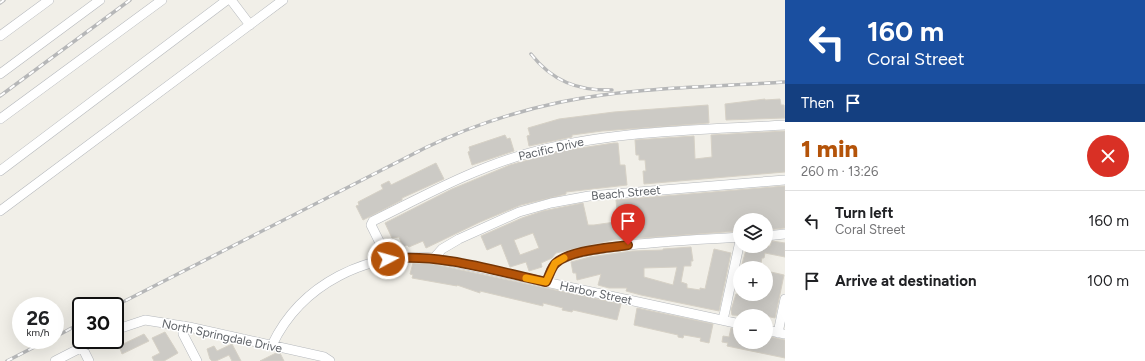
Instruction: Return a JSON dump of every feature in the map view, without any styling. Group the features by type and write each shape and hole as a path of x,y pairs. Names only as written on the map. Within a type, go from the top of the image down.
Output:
{"street":[{"path":"0,36 48,0"},
{"path":"0,74 100,0"},
{"path":"0,119 162,0"},
{"path":"0,171 227,0"},
{"path":"231,0 250,25"},
{"path":"0,211 283,0"},
{"name":"Pacific Drive","path":"388,259 371,225 373,221 482,168 529,153 576,142 613,137 785,124"},
{"name":"Beach Street","path":"434,258 442,249 459,239 519,212 551,203 589,196 785,180"},
{"path":"773,235 785,234"},
{"path":"546,282 555,263 564,258 583,253 628,245 733,238"},
{"path":"723,320 737,253"},
{"name":"Harbor Street","path":"272,345 280,327 305,298 341,274 388,259 411,256 434,258 733,322"},
{"path":"781,333 785,298"},
{"name":"North Springdale Drive","path":"124,327 145,320 184,326 324,357 330,361"},
{"path":"184,326 183,334 197,361"},
{"path":"55,361 78,349"},
{"path":"83,349 89,361"}],"building":[{"path":"765,99 780,99 781,105 784,105 785,118 726,120 725,104"},
{"path":"708,105 709,123 602,131 572,135 572,137 529,146 527,136 530,135 528,128 559,119 614,112"},
{"path":"785,131 785,172 644,184 643,171 646,171 645,160 639,160 639,155 636,155 635,140 694,136 695,159 712,157 711,135"},
{"path":"505,135 507,139 510,138 514,151 472,165 468,152 470,151 469,147"},
{"path":"618,143 620,165 625,165 627,185 566,192 566,194 521,205 480,222 426,248 423,241 409,247 407,245 403,247 399,237 392,238 385,223 452,189 510,165 561,151"},
{"path":"436,163 444,179 402,198 402,200 363,220 356,206 359,205 358,202 383,189 381,185 389,181 391,185"},
{"path":"785,186 785,228 773,229 773,213 733,213 733,231 613,240 556,253 552,258 541,263 542,267 529,271 526,262 510,267 501,244 487,250 481,236 522,218 543,211 583,203 588,225 622,221 621,211 617,212 616,200","holes":["533,233 539,248 520,255 514,240"]},
{"path":"773,241 785,243 785,257 765,253 773,253"},
{"path":"691,247 693,261 691,261 691,266 684,266 681,282 687,284 687,288 700,290 700,288 705,289 714,249 731,253 719,311 641,295 626,291 627,288 609,288 598,285 601,274 577,280 576,273 573,273 571,262 590,257 632,251","holes":["677,267 673,285 644,277 644,268"]},
{"path":"745,253 765,253 761,261 743,261"},
{"path":"413,263 433,264 621,304 617,320 573,310 572,312 543,303 543,306 480,291 480,293 457,285 412,278 413,275 410,274"},
{"path":"773,272 784,275 775,318 773,318 773,309 733,309 733,315 731,310 734,301 773,301"},
{"path":"637,308 713,324 709,343 700,341 701,338 684,335 683,338 678,337 678,335 634,325"},
{"path":"731,328 733,328 733,347 727,346 728,343 722,342 723,336 729,337"},
{"path":"165,332 178,353 164,361 154,361 152,357 160,353 152,338"},
{"path":"144,334 149,341 122,354 120,349 124,349 124,344"},
{"path":"773,337 785,340 785,358 742,349 773,349"},
{"path":"232,344 241,361 232,361 229,355 216,361 212,361 210,359 207,349 214,346 217,351"},
{"path":"276,353 280,353 284,361 260,361"}],"railway":[{"path":"0,3 4,0"},
{"path":"0,96 130,0"},
{"path":"531,54 557,78 588,89 612,90"},
{"path":"124,301 441,140 492,121 526,110 561,102 616,93 672,88 785,82"},
{"path":"64,332 72,328"},
{"path":"7,361 30,349"}],"slow traffic":[{"path":"526,278 546,282 555,263 564,258"}],"route":[{"path":"388,259 411,256 434,258 546,282 555,263 564,258 597,249 628,245"}]}
